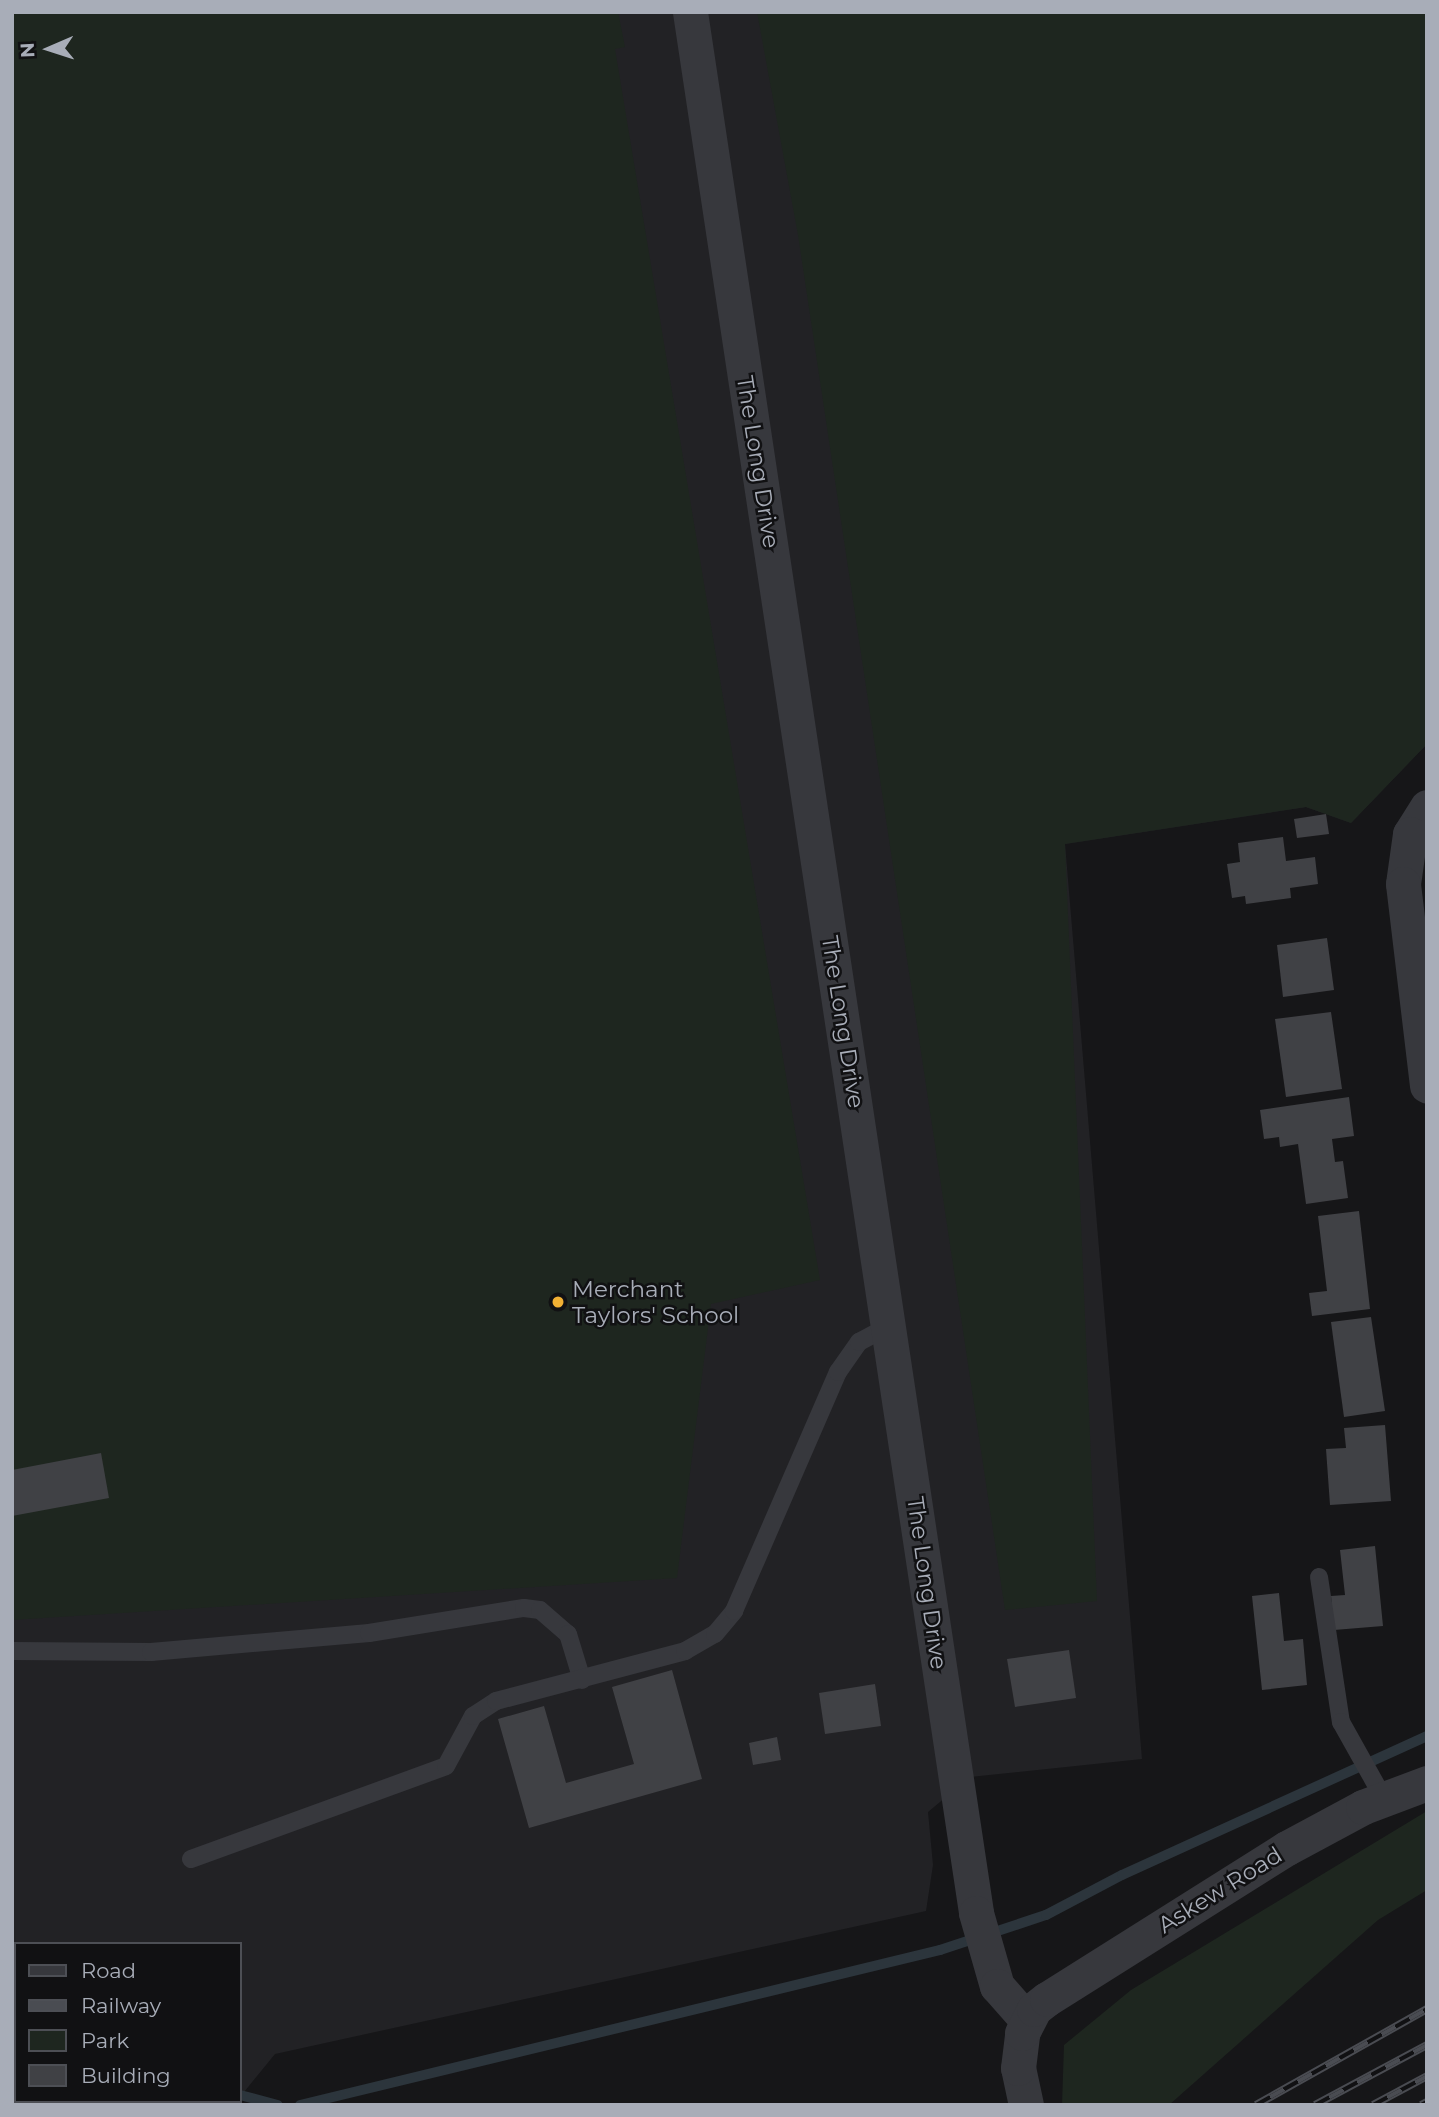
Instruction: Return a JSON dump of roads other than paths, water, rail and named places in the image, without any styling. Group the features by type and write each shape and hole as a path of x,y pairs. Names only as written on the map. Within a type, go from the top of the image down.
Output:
{"street":[{"name":"The Long Drive","path":"690,12 976,1913 987,1959 997,1986 1027,2020"},
{"path":"1427,807 1410,834 1403,884 1427,1086"},
{"name":"Askew Road","path":"1027,2020 1065,1986 1287,1848 1384,1799 1427,1783"},
{"path":"1026,2105 1018,2068 1027,2020"}],"lane":[{"path":"191,1859 446,1766 473,1716 496,1701 685,1651 715,1634 734,1611 838,1372 859,1342 889,1326"},
{"path":"1319,1577 1341,1722 1384,1799"},
{"path":"12,1651 151,1652 342,1636 524,1608 540,1610 568,1634 582,1680"}],"waterway":[{"path":"300,2105 940,1950 1046,1915 1122,1875 1427,1736"},
{"path":"242,2096 278,2105"},
{"path":"188,2105 192,2103"}],"railway":[{"path":"1256,2105 1427,2009"},
{"path":"1315,2105 1427,2045"},
{"path":"1373,2105 1427,2076"},
{"path":"1421,2105 1427,2102"}],"place":[{"name":"Merchant Taylors' School","path":"558,1302"}]}
